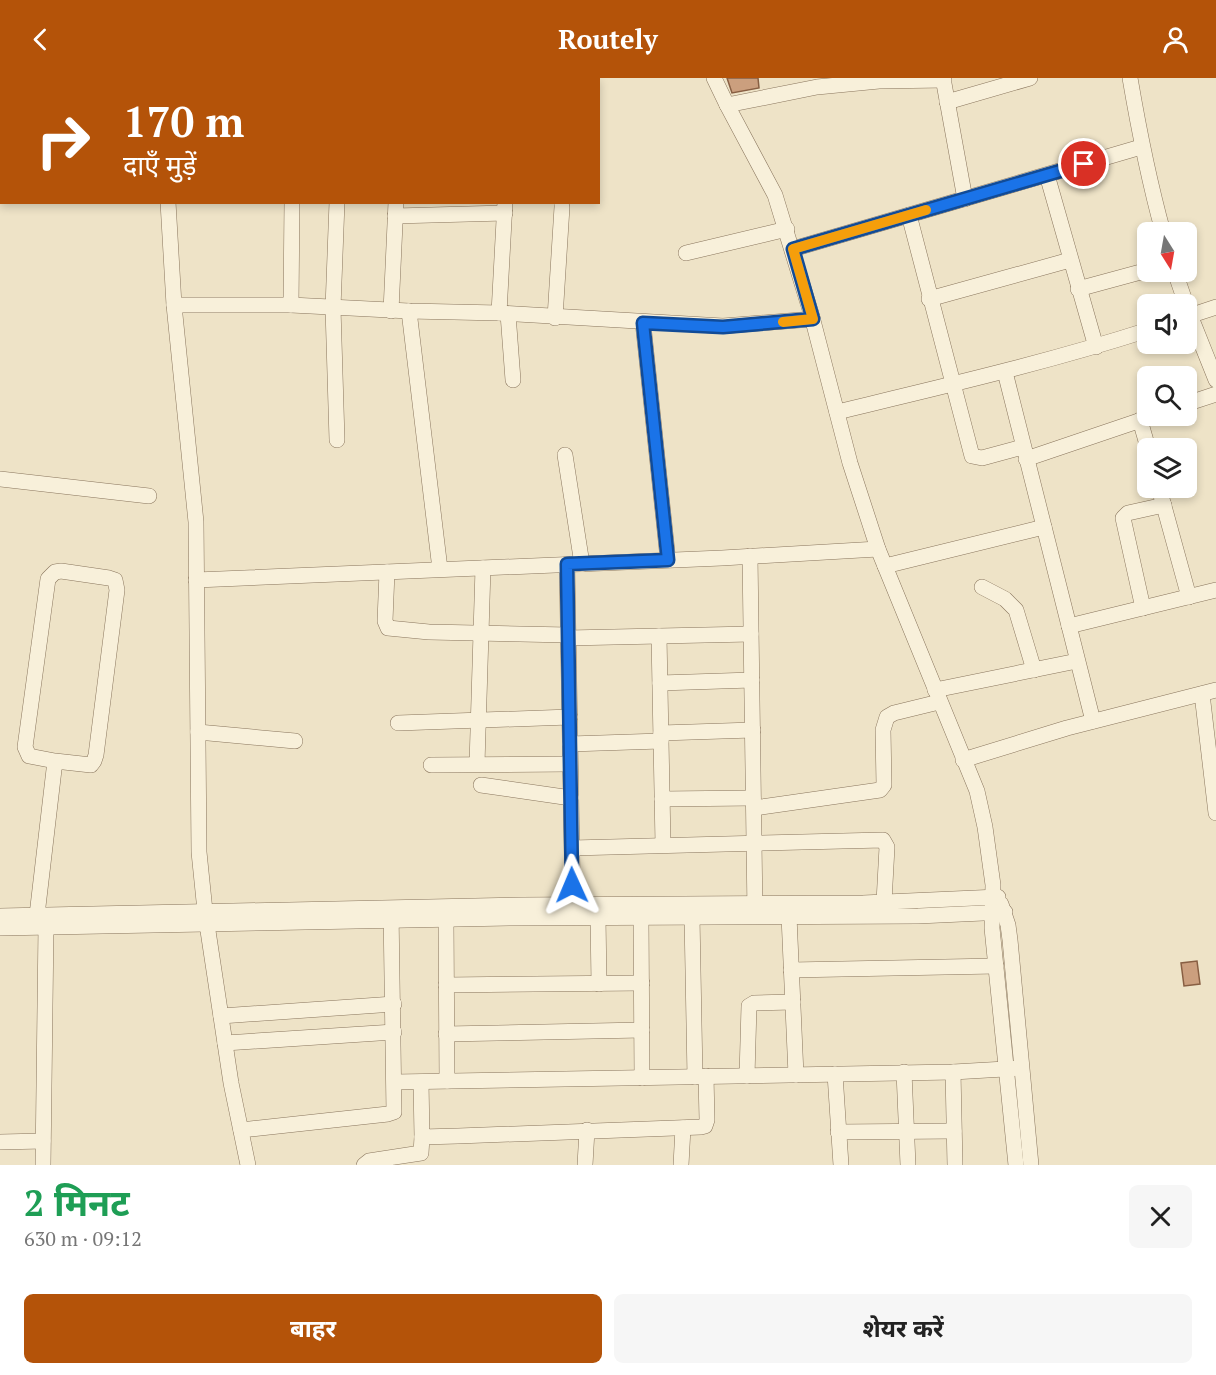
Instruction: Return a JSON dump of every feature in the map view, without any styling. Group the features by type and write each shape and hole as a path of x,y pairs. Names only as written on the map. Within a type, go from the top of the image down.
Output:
{"street":[{"path":"714,78 775,195 813,319 850,463 878,549 982,808 998,913 1010,940 1016,1165"},
{"path":"947,102 1030,78"},
{"path":"1130,78 1141,147 1160,222"},
{"path":"727,105 816,83 944,79 965,198"},
{"path":"793,249 1141,147"},
{"path":"1047,175 1096,347"},
{"path":"168,204 174,304 196,522 200,852 206,918 225,1043 248,1165"},
{"path":"291,305 292,204"},
{"path":"336,204 333,308 337,440"},
{"path":"555,318 562,207"},
{"path":"391,310 395,209 505,208 504,313 513,380"},
{"path":"909,215 929,299 972,456 982,458 1025,453 1137,421"},
{"path":"686,253 787,229"},
{"path":"929,299 1070,260"},
{"path":"1078,289 1137,273"},
{"path":"174,304 291,305 409,312 504,313 723,327 813,319"},
{"path":"1197,310 1216,307"},
{"path":"409,312 440,569"},
{"path":"643,323 668,560"},
{"path":"837,412 1005,372 1137,334"},
{"path":"1197,335 1216,381"},
{"path":"1005,372 1093,721"},
{"path":"1197,400 1216,394"},
{"path":"565,455 574,564 568,636 573,911"},
{"path":"0,479 149,496"},
{"path":"1162,498 1189,597"},
{"path":"1143,608 1123,518 1128,513 1164,505"},
{"path":"885,566 1044,527"},
{"path":"196,580 878,549"},
{"path":"750,556 755,910"},
{"path":"477,764 483,568"},
{"path":"61,571 109,578 115,580 117,590 94,761 91,765 84,765 55,761 29,756 25,747 48,579 55,572 61,571"},
{"path":"387,572 385,621 388,628 480,634 568,636 751,634"},
{"path":"982,588 1005,599 1016,610 1034,670"},
{"path":"1069,626 1216,590"},
{"path":"659,636 663,844"},
{"path":"662,799 753,803 880,790 884,785 883,730 887,717 937,696 1077,661"},
{"path":"660,683 752,680"},
{"path":"963,760 1093,721 1209,692 1216,813"},
{"path":"398,723 570,717"},
{"path":"570,744 753,730"},
{"path":"198,732 296,741"},
{"path":"43,1165 41,921 55,761"},
{"path":"430,765 570,764"},
{"path":"481,785 571,798"},
{"path":"572,848 884,840 887,847 884,902"},
{"path":"391,914 446,919 573,911 598,917 692,917 755,910 994,893"},
{"path":"0,916 41,921 573,911 755,910 789,916 998,913"},
{"path":"998,913 996,966 1031,1165"},
{"path":"241,1130 392,1114 395,1082 391,914"},
{"path":"789,916 796,1075"},
{"path":"598,917 599,984"},
{"path":"641,917 642,1078"},
{"path":"422,1137 683,1128 701,1127 706,1123 700,1076 692,917"},
{"path":"446,919 447,1081"},
{"path":"0,928 41,921"},
{"path":"791,970 996,966"},
{"path":"446,985 642,984"},
{"path":"747,1076 749,1005 793,1002"},
{"path":"221,1016 394,1004"},
{"path":"446,1034 642,1030"},
{"path":"225,1043 394,1032"},
{"path":"395,1082 796,1075 1014,1068"},
{"path":"953,1071 955,1165"},
{"path":"904,1072 908,1165"},
{"path":"835,1074 841,1165"},
{"path":"364,1165 369,1161 418,1154 422,1150 421,1082"},
{"path":"681,1165 683,1128"},
{"path":"585,1165 587,1130"},
{"path":"838,1132 954,1131"},
{"path":"0,1142 43,1142"},
{"path":"244,1147 259,1165"}],"building":[{"path":"727,78 758,78 759,88 732,93"},
{"path":"1197,961 1200,984 1184,986 1181,963"}],"slow traffic":[{"path":"783,322 813,319 793,249 926,210"}],"route":[{"path":"572,885 567,564 668,560 643,323 723,327 813,319 793,249 1084,164"}]}
